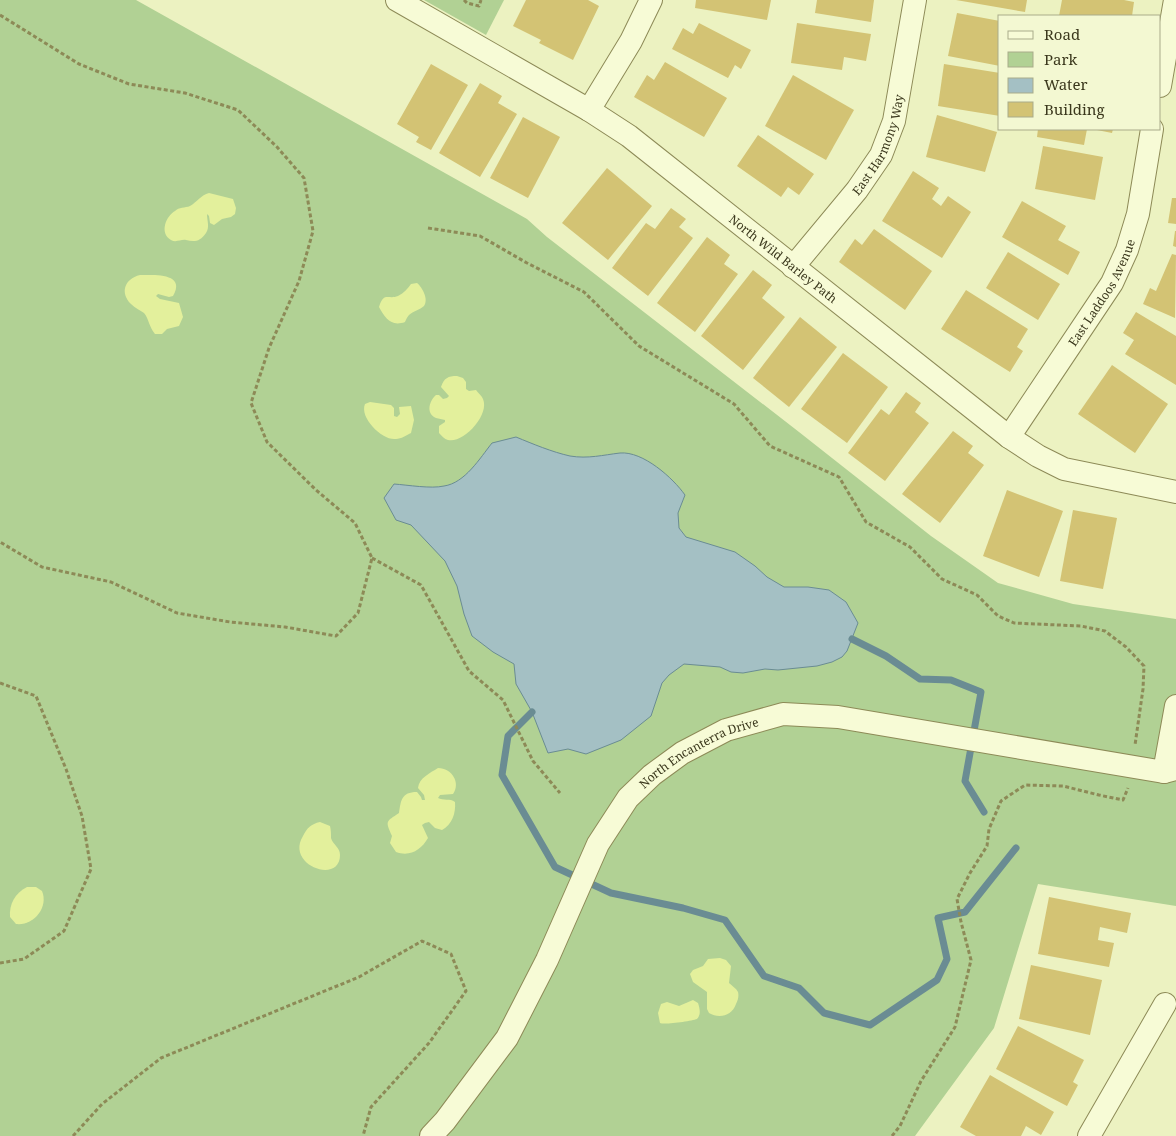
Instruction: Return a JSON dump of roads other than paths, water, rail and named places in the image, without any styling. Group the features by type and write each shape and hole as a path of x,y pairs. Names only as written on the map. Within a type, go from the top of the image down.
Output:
{"street":[{"name":"North Wild Barley Path","path":"397,0 589,110 629,136 1009,437 1038,456 1064,469 1176,492"},
{"path":"589,110 631,41 651,0"},
{"name":"East Harmony Way","path":"793,266 857,190 881,155 894,121 915,0"},
{"path":"1161,80 1174,0"},
{"name":"East Laddoos Avenue","path":"1009,437 1112,283 1128,250 1138,214 1152,130"},
{"path":"1172,774 1176,706"},
{"name":"North Encanterra Drive","path":"431,1136 507,1038 570,911 598,844 628,798 652,775 682,753 726,730 783,714 838,717 1172,774"},
{"path":"1089,1136 1165,1004"}],"water":[{"path":"516,437 570,456 589,457 620,453 638,456 648,461 673,481 685,495 678,513 679,528 686,537 735,552 767,577 784,587 808,587 829,590 846,602 858,623 847,651 842,657 832,662 817,666 778,670 765,669 743,673 731,672 720,667 684,664 662,683 651,716 621,740 586,754 568,749 548,753 532,712 516,684 514,664 493,652 472,636 457,586 445,561 411,525 396,520 384,498 394,484 433,487 452,484 471,469 492,443"}],"waterway":[{"path":"852,639 886,656 920,679 951,680 981,692 965,781 984,812"},
{"path":"532,712 508,736 502,775 555,867 611,893 683,908 725,920 764,976 799,988 824,1013 870,1025 937,980 947,959 938,918 965,912 1016,848"}]}
